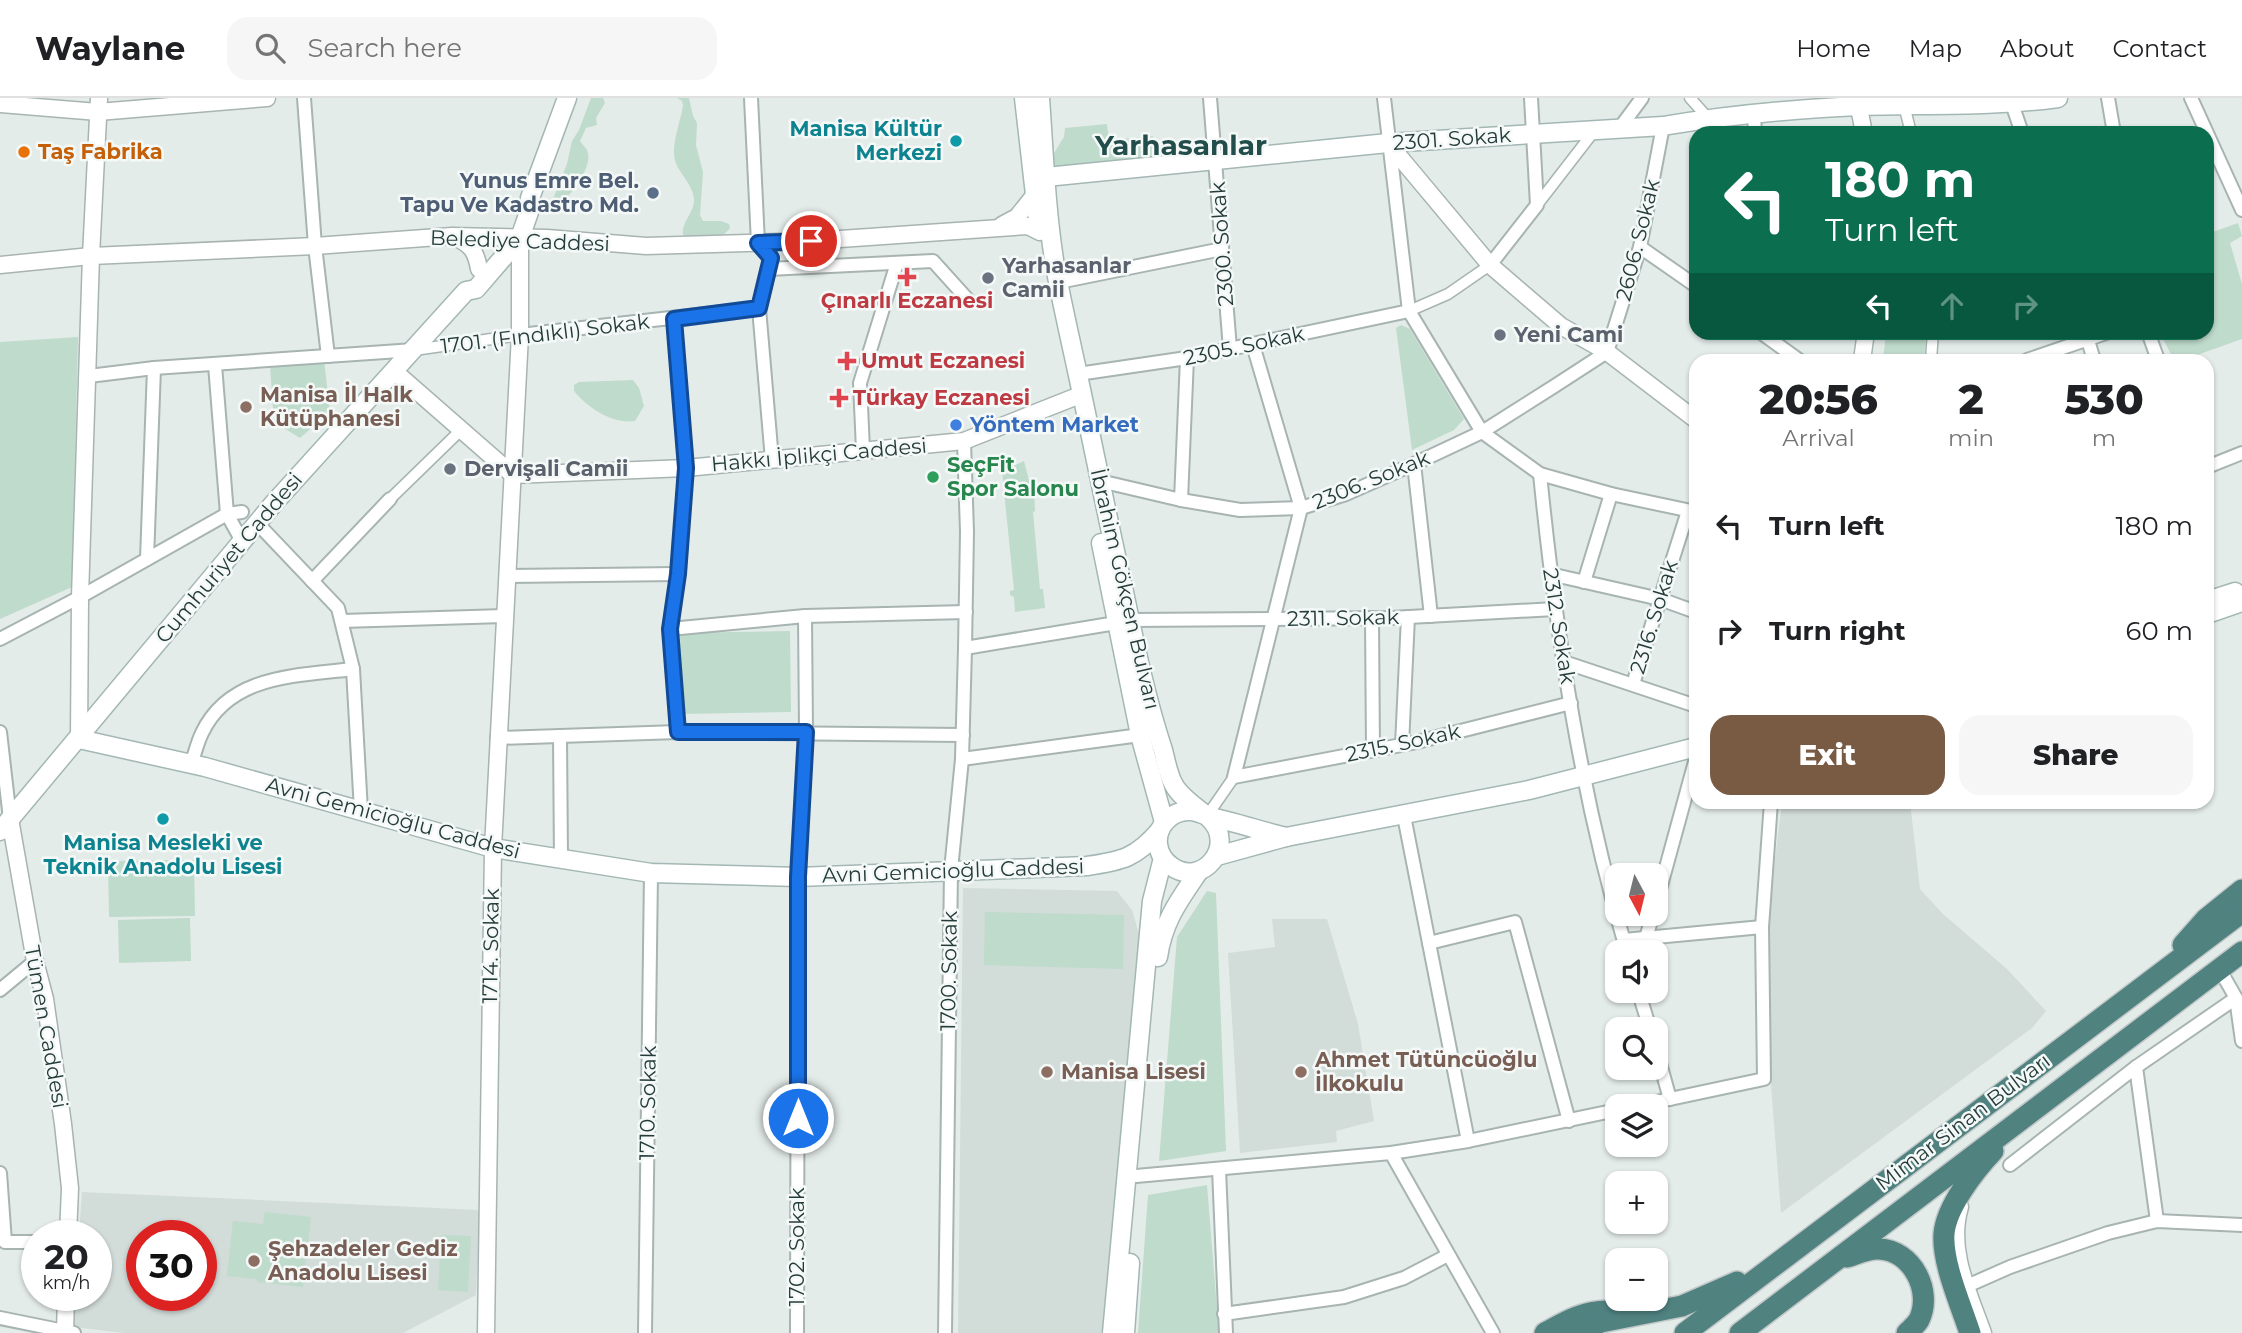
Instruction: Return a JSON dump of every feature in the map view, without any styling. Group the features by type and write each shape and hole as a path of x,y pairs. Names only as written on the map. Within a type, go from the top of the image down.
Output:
{"highway":[{"path":"2148,983 2206,919 2242,890"},
{"name":"Mimar Sinan Bulvarı","path":"1685,1333 2242,912"},
{"path":"1740,1333 2242,952"},
{"path":"2220,970 2242,960"},
{"path":"1970,1333 1946,1254 1944,1234 1948,1218 1984,1161 2031,1112"},
{"path":"1835,1261 1863,1251 1880,1249 1900,1255 1915,1270 1922,1287 1922,1305 1918,1321 1908,1333"},
{"path":"1668,1308 1682,1306 1777,1263"},
{"path":"1545,1333 1573,1317 1605,1311"},
{"path":"1577,1333 1601,1322 1653,1311"}],"main road":[{"name":"Cumhuriyet Caddesi","path":"466,291 476,289 513,238 522,206 530,198 567,98"},
{"name":"İbrahim Gökçen Bulvarı","path":"1024,98 1040,232 1123,622 1174,787 1207,816"},
{"name":"İbrahim Gökçen Bulvarı","path":"1040,98 1046,177 1059,282 1100,481 1140,735 1162,826"},
{"name":"2301. Sokak","path":"1046,177 1388,143 1663,126 1708,118 1858,102 1904,106 2058,98"},
{"name":"Cumhuriyet Caddesi","path":"5,825 257,523 466,291 467,281 513,238"},
{"path":"2214,599 2242,590"},
{"path":"2214,612 2242,602"},
{"name":"Avni Gemicioğlu Caddesi","path":"79,739 191,764 493,848 651,873 798,877 1087,866 1117,862 1138,853 1162,826"},
{"path":"1163,858 1175,869 1183,872 1199,870 1217,856 1286,837 1404,816 1582,777 1689,749"},
{"path":"1112,1333 1152,901 1163,858 1158,839 1162,826 1180,812 1198,812 1286,837"},
{"path":"1207,816 1213,822 1220,838 1217,856"},
{"path":"1125,1333 1136,1176 1161,935 1172,910 1199,870"}],"street":[{"path":"0,104 98,105 267,98"},
{"path":"303,98 315,246 328,356"},
{"path":"751,98 758,243 771,258 759,308 772,460"},
{"name":"2300. Sokak","path":"1210,98 1230,349"},
{"path":"1384,98 1409,311 1482,432 1540,474 1611,494 1689,511"},
{"path":"1531,98 1537,205"},
{"path":"1619,129 1642,98"},
{"path":"1690,98 1708,118"},
{"path":"2108,98 2113,126"},
{"path":"2191,98 2204,126"},
{"path":"2011,101 2020,126"},
{"path":"1858,102 1863,126"},
{"path":"79,739 80,597 98,105"},
{"path":"1904,106 1909,126"},
{"path":"1754,115 1755,126"},
{"name":"2606. Sokak","path":"1607,352 1640,247 1663,126"},
{"path":"1409,311 1448,294 1490,265 1595,130"},
{"path":"1388,143 1490,265 1561,326 1607,352 1689,415"},
{"path":"2214,149 2242,210"},
{"path":"996,228 1017,217 1046,177"},
{"name":"Belediye Caddesi","path":"0,265 91,257 452,236 646,246 758,243 1028,226 1040,232"},
{"path":"452,236 468,243 476,253 479,268"},
{"name":"1714. Sokak","path":"486,1333 493,848 520,335 513,238"},
{"path":"1640,247 1689,281"},
{"path":"1059,282 1222,249"},
{"path":"768,270 933,261 970,302"},
{"path":"863,450 860,383 897,263"},
{"name":"1701. (Fındıklı) Sokak","path":"414,349 759,308"},
{"name":"2305. Sokak","path":"1078,374 1187,358 1409,311"},
{"path":"674,319 686,468 678,574 670,629 678,732"},
{"path":"1771,340 1791,354"},
{"path":"2042,354 2076,340"},
{"path":"1100,481 1181,500 1240,510 1301,508 1253,345"},
{"path":"89,376 154,368 414,349"},
{"name":"2306. Sokak","path":"1234,777 1301,508 1346,494 1482,432 1607,352"},
{"path":"1181,500 1187,358"},
{"path":"215,365 227,514 242,541"},
{"path":"147,559 154,368"},
{"path":"394,371 513,475"},
{"name":"Hakkı İplikçi Caddesi","path":"513,475 686,468 964,441 1075,397"},
{"path":"312,581 462,429"},
{"name":"1700. Sokak","path":"945,1333 951,870 962,759 966,612 964,441"},
{"path":"2214,464 2242,453"},
{"path":"1414,464 1431,616"},
{"name":"2312. Sokak","path":"1540,474 1550,574 1582,777 1623,940"},
{"path":"1584,582 1611,494"},
{"path":"0,639 227,514 242,512"},
{"name":"2316. Sokak","path":"1633,684 1689,520"},
{"path":"257,523 338,608 353,669 361,811"},
{"path":"506,576 678,574"},
{"path":"1550,574 1660,599 1689,609"},
{"name":"2311. Sokak","path":"965,648 1123,622 1408,617 1555,609"},
{"path":"670,629 805,616 966,612"},
{"path":"342,621 504,616"},
{"name":"1702. Sokak","path":"797,1333 798,877 806,732 805,616"},
{"path":"1402,745 1408,617"},
{"path":"1372,618 1373,751"},
{"path":"1564,662 1689,704"},
{"path":"191,764 203,732 222,706 246,688 270,680 353,669"},
{"name":"2315. Sokak","path":"1234,777 1402,745 1571,703"},
{"path":"0,732 5,825"},
{"path":"497,738 678,732 963,735"},
{"path":"962,759 1140,735"},
{"path":"559,736 561,859"},
{"path":"1207,816 1234,777"},
{"path":"1667,863 1689,784"},
{"path":"1665,1080 1670,1099 1764,1079 1762,927 1771,809"},
{"path":"1404,816 1468,1141"},
{"name":"Tümen Caddesi","path":"5,825 45,999 70,1188 69,1220"},
{"name":"1710. Sokak","path":"645,1333 651,873"},
{"path":"1429,943 1515,922 1569,1121"},
{"path":"1646,938 1650,926"},
{"path":"1641,940 1762,927"},
{"path":"0,990 35,961"},
{"path":"2220,970 2236,998 2242,1041"},
{"path":"2010,1166 2136,1067 2236,998"},
{"path":"2136,1067 2157,1221"},
{"path":"1136,1176 1391,1153 1468,1141 1605,1113"},
{"path":"1391,1153 1493,1333"},
{"path":"1219,1169 1226,1333"},
{"path":"0,1172 5,1242 21,1242"},
{"path":"1972,1178 1958,1216 1955,1237 1959,1261 1983,1333"},
{"path":"1967,1286 2010,1267 2157,1221 2242,1225"},
{"path":"1224,1314 1344,1297 1404,1278 1448,1255"},
{"path":"0,1318 68,1333 67,1311"}],"shaded area":[{"path":"1781,809 1911,809 1920,889 1943,914 2007,969 2046,1011 2032,1028 1781,1213 1770,1072 1767,926"},
{"name":"Manisa Lisesi","path":"963,888 1117,891 1132,910 1143,948 1109,1333 958,1333"},
{"name":"Ahmet Tütüncüoğlu İlkokulu","path":"1272,919 1327,919 1358,1024 1374,1121 1336,1131 1337,1142 1240,1153 1228,953 1275,947"},
{"path":"82,1192 480,1210 476,1295 403,1333 124,1333 73,1327 74,1311 112,1311 112,1220 80,1220"}],"green space":[{"path":"591,98 603,98 605,103 596,118 597,125 586,128 580,141 587,150 587,166 578,184 552,210 551,204 567,164 572,141"},
{"path":"677,98 689,98 697,123 696,145 703,172 700,215 703,221 729,224 730,228 720,239 694,239 683,235 694,199 691,188 675,160 675,140 683,105"},
{"path":"1107,124 1109,140 1153,136 1156,158 1053,167 1051,158 1064,137 1065,128"},
{"path":"2238,223 2242,236 2230,243 2242,284 2242,339 2200,354 2171,354 2164,340 2214,340 2214,232"},
{"path":"1401,325 1410,329 1464,419 1454,430 1412,450 1396,328"},
{"path":"78,337 72,587 0,619 0,342"},
{"path":"1885,340 1925,340 1924,354 1884,354"},
{"path":"324,360 330,412 300,438 274,422 270,366"},
{"path":"633,380 639,388 644,406 635,421 610,418 587,404 574,391 574,385 579,382"},
{"path":"1024,461 1030,484 1034,484 1033,512 1040,589 1043,589 1045,608 1015,612 1014,597 1010,595 1010,591 1014,590 1002,471"},
{"path":"790,631 791,712 681,714 680,633"},
{"path":"194,860 195,916 109,917 108,861"},
{"path":"1207,891 1216,893 1226,1151 1159,1161 1177,937"},
{"path":"985,912 1124,915 1123,969 984,965"},
{"path":"190,918 191,961 119,963 118,920"},
{"path":"1207,1185 1219,1333 1138,1333 1148,1195"},
{"path":"265,1212 311,1217 303,1287 227,1276 233,1221 263,1224"},
{"path":"441,1235 471,1236 468,1292 438,1290"}],"place":[{"name":"Manisa Kültür Merkezi","path":"956,141"},
{"name":"Taş Fabrika","path":"24,152"},
{"name":"Yunus Emre Bel. Tapu Ve Kadastro Md.","path":"653,193"},
{"name":"Çınarlı Eczanesi","path":"907,277"},
{"name":"Yarhasanlar Camii","path":"988,278"},
{"name":"Yeni Cami","path":"1500,335"},
{"name":"Umut Eczanesi","path":"847,361"},
{"name":"Türkay Eczanesi","path":"839,398"},
{"name":"Manisa İl Halk Kütüphanesi","path":"246,407"},
{"name":"Yöntem Market","path":"956,425"},
{"name":"Dervişali Camii","path":"450,469"},
{"name":"SeçFit Spor Salonu","path":"933,477"},
{"name":"Manisa Mesleki ve Teknik Anadolu Lisesi","path":"163,819"},
{"name":"Manisa Lisesi","path":"1047,1072"},
{"name":"Ahmet Tütüncüoğlu İlkokulu","path":"1301,1072"},
{"name":"Şehzadeler Gediz Anadolu Lisesi","path":"254,1261"}],"district":[{"name":"Yarhasanlar","path":"1181,145"}],"route":[{"path":"798,1118 798,877 806,732 678,732 670,629 678,574 686,468 674,319 759,308 771,258 758,243 811,241"}]}
